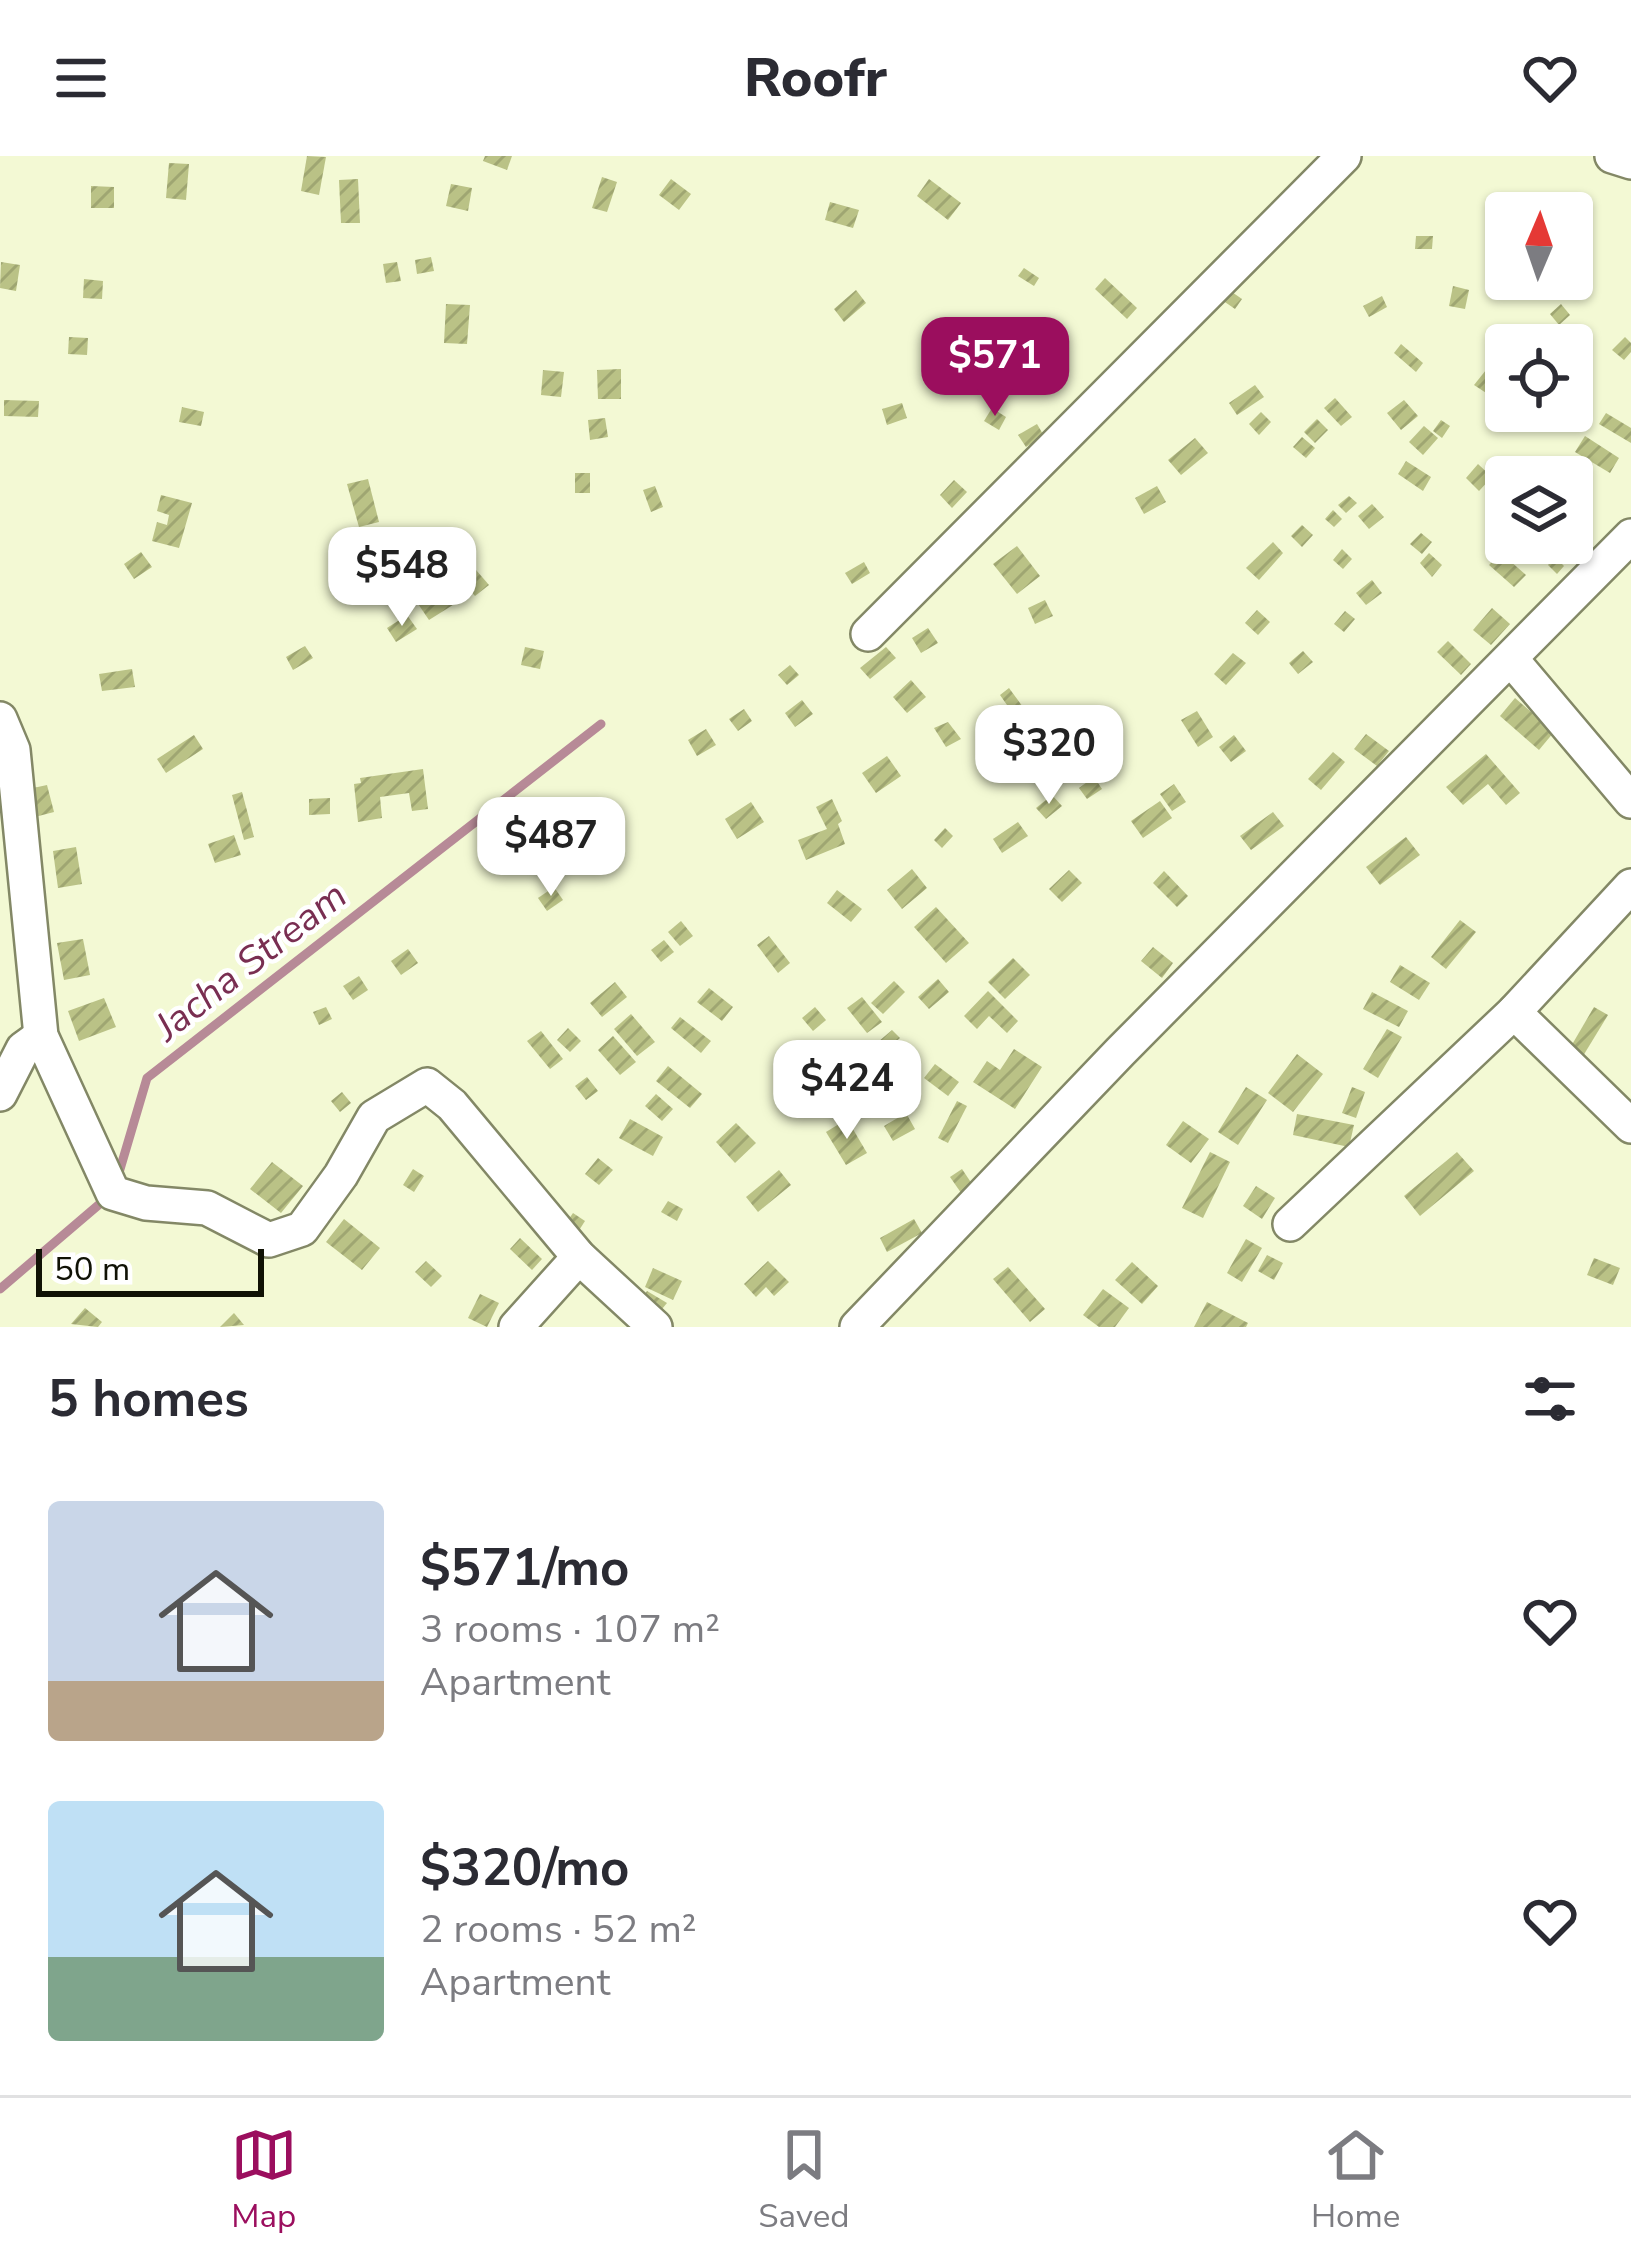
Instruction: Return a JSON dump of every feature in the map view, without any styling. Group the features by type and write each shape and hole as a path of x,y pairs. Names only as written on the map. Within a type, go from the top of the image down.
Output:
{"street":[{"path":"868,634 1344,156"},
{"path":"1612,156 1631,162"},
{"path":"857,1327 1120,1052 1631,536"},
{"path":"1511,659 1631,801"},
{"path":"0,719 13,750 21,1042 0,1094"},
{"path":"1291,1224 1514,1012 1631,886"},
{"path":"1514,1012 1631,1126"},
{"path":"21,1042 113,1193 146,1203 207,1208 269,1240 302,1229 374,1118 427,1085 452,1105 579,1257 655,1327"},
{"path":"516,1327 579,1257"}],"building":[{"path":"307,156 326,157 319,195 301,191"},
{"path":"485,156 512,156 507,170 483,161"},
{"path":"169,163 189,164 186,200 166,198"},
{"path":"602,177 617,182 607,212 592,208"},
{"path":"358,179 360,223 341,223 339,180"},
{"path":"671,179 691,194 679,210 659,195"},
{"path":"929,179 961,203 948,220 917,196"},
{"path":"451,184 472,188 468,211 446,206"},
{"path":"91,186 114,187 114,208 91,208"},
{"path":"830,202 859,210 853,228 825,220"},
{"path":"1416,236 1433,236 1432,249 1415,249"},
{"path":"431,257 434,271 417,274 415,260"},
{"path":"1,262 20,265 16,291 0,288"},
{"path":"397,262 401,281 386,283 383,264"},
{"path":"1024,268 1039,278 1034,286 1018,276"},
{"path":"1105,278 1137,308 1127,319 1095,289"},
{"path":"84,279 103,281 102,299 83,298"},
{"path":"1453,286 1469,290 1465,309 1449,306"},
{"path":"856,290 866,303 844,322 834,309"},
{"path":"1229,290 1242,299 1235,309 1222,300"},
{"path":"1382,296 1387,307 1369,317 1363,306"},
{"path":"446,304 470,305 467,344 444,343"},
{"path":"1561,304 1570,315 1558,324 1550,314"},
{"path":"69,337 88,338 87,355 68,354"},
{"path":"1625,337 1631,352 1624,360 1612,350"},
{"path":"1401,344 1423,363 1416,372 1394,353"},
{"path":"621,369 621,399 598,399 597,370"},
{"path":"543,370 564,372 561,397 541,395"},
{"path":"1485,371 1485,392 1474,385"},
{"path":"1255,385 1264,397 1237,415 1229,403"},
{"path":"1335,398 1352,417 1341,426 1324,408"},
{"path":"4,400 39,401 38,417 4,416"},
{"path":"1404,400 1418,416 1401,430 1387,413"},
{"path":"902,403 907,418 887,425 882,409"},
{"path":"182,407 204,412 201,426 179,422"},
{"path":"992,408 1006,417 999,430 984,421"},
{"path":"1261,412 1271,422 1259,435 1249,424"},
{"path":"1606,413 1631,428 1631,443 1599,424"},
{"path":"605,418 608,437 590,440 588,420"},
{"path":"1317,419 1328,430 1315,443 1304,432"},
{"path":"1441,420 1450,426 1442,438 1433,431"},
{"path":"1037,424 1044,436 1026,447 1018,435"},
{"path":"1424,426 1438,438 1423,455 1409,442"},
{"path":"1585,436 1619,458 1610,473 1593,463 1593,456 1575,452"},
{"path":"1302,437 1315,448 1306,458 1293,447"},
{"path":"1195,438 1208,453 1181,475 1168,460"},
{"path":"1406,461 1431,477 1423,491 1398,474"},
{"path":"1478,464 1485,470 1485,485 1479,491 1466,478"},
{"path":"575,473 590,473 590,493 575,493"},
{"path":"368,479 379,522 359,527 347,484"},
{"path":"954,480 967,492 952,508 940,495"},
{"path":"655,486 663,507 651,512 643,490"},
{"path":"1157,486 1166,502 1144,514 1135,498"},
{"path":"161,495 192,503 179,548 152,541 157,522 167,525 169,515 157,511"},
{"path":"1349,496 1357,503 1346,513 1338,505"},
{"path":"1372,504 1384,517 1369,529 1358,516"},
{"path":"1333,510 1342,519 1334,527 1325,519"},
{"path":"1302,525 1313,535 1302,547 1291,536"},
{"path":"1421,533 1432,542 1422,554 1410,544"},
{"path":"1273,542 1283,553 1259,580 1246,568"},
{"path":"1017,546 1040,576 1017,594 993,564"},
{"path":"1342,549 1352,559 1343,569 1333,560"},
{"path":"141,552 152,567 134,579 124,564"},
{"path":"1429,553 1442,565 1432,577 1420,563"},
{"path":"864,562 870,573 852,584 845,573"},
{"path":"470,563 489,585 475,596 456,574"},
{"path":"1514,564 1526,575 1514,587 1489,565"},
{"path":"442,580 456,603 429,620 414,598"},
{"path":"1372,580 1382,593 1366,605 1356,593"},
{"path":"1045,600 1053,616 1035,624 1028,608"},
{"path":"1492,608 1510,624 1491,645 1473,630"},
{"path":"1257,610 1270,622 1258,635 1245,623"},
{"path":"1345,611 1355,619 1344,632 1334,624"},
{"path":"407,615 417,629 396,642 387,628"},
{"path":"928,628 938,643 921,653 912,638"},
{"path":"1448,641 1471,664 1461,675 1437,652"},
{"path":"305,646 313,658 293,670 286,657"},
{"path":"525,647 544,651 540,669 521,665"},
{"path":"886,647 896,658 870,679 860,668"},
{"path":"1303,651 1313,662 1298,674 1289,663"},
{"path":"1233,653 1246,663 1226,685 1214,674"},
{"path":"790,665 799,675 787,685 778,675"},
{"path":"132,669 135,687 102,691 99,674"},
{"path":"911,680 926,697 907,713 893,697"},
{"path":"1009,688 1028,714 1009,728 997,712 1007,705 1000,695"},
{"path":"1515,698 1554,732 1539,750 1500,716"},
{"path":"802,700 813,714 795,727 785,713"},
{"path":"744,709 752,721 738,731 729,719"},
{"path":"1197,711 1213,737 1198,747 1181,720"},
{"path":"948,722 961,739 946,747 934,728"},
{"path":"706,729 716,745 697,756 688,740"},
{"path":"1366,734 1389,751 1377,766 1354,749"},
{"path":"194,735 203,749 166,773 157,759"},
{"path":"1234,735 1246,751 1231,762 1219,747"},
{"path":"1084,736 1099,754 1082,768 1067,750"},
{"path":"1007,748 1017,762 1001,775 990,761"},
{"path":"1333,752 1345,762 1321,790 1308,779"},
{"path":"1486,754 1520,793 1506,805 1488,784 1463,805 1446,787"},
{"path":"887,756 901,776 876,793 862,773"},
{"path":"423,769 428,809 412,811 409,793 380,797 382,818 358,822 354,784 361,783 360,778"},
{"path":"1094,777 1102,789 1087,799 1079,788"},
{"path":"1174,784 1186,802 1172,811 1160,794"},
{"path":"47,785 54,812 31,818 24,790"},
{"path":"242,792 254,837 244,840 232,795"},
{"path":"1052,795 1062,806 1046,819 1036,808"},
{"path":"330,798 330,814 309,815 309,799"},
{"path":"832,799 845,844 806,860 798,840 827,829 816,807"},
{"path":"1160,801 1172,818 1143,838 1131,821"},
{"path":"751,802 764,822 737,839 725,819"},
{"path":"1273,812 1284,826 1251,850 1240,836"},
{"path":"1018,822 1028,836 1002,853 993,839"},
{"path":"945,828 953,836 942,848 934,840"},
{"path":"234,835 241,855 215,863 208,844"},
{"path":"1406,837 1420,855 1380,885 1366,867"},
{"path":"76,847 82,884 58,888 53,851"},
{"path":"912,869 927,888 902,909 887,890"},
{"path":"1069,870 1082,883 1062,902 1049,889"},
{"path":"1164,871 1188,896 1177,907 1153,883"},
{"path":"554,887 563,900 547,911 538,898"},
{"path":"837,890 862,909 851,922 827,903"},
{"path":"936,907 969,943 946,963 914,927"},
{"path":"1460,920 1476,932 1446,969 1431,957"},
{"path":"681,921 693,936 680,946 668,932"},
{"path":"769,936 790,963 778,973 757,945"},
{"path":"83,939 90,975 64,980 57,943"},
{"path":"664,940 674,952 661,962 651,950"},
{"path":"1153,947 1173,963 1162,978 1141,961"},
{"path":"408,949 418,963 401,975 391,961"},
{"path":"1013,958 1030,975 1005,999 988,982"},
{"path":"1400,965 1430,983 1419,1000 1390,982"},
{"path":"359,976 368,990 353,1000 343,986"},
{"path":"938,979 949,992 929,1009 918,997"},
{"path":"894,981 905,992 883,1014 871,1003"},
{"path":"615,982 627,997 602,1017 590,1003"},
{"path":"709,988 733,1007 722,1021 697,1002"},
{"path":"988,991 1018,1021 1007,1033 989,1016 977,1029 964,1016"},
{"path":"1372,992 1408,1011 1399,1027 1363,1009"},
{"path":"862,997 882,1022 867,1033 847,1008"},
{"path":"104,998 116,1027 79,1041 68,1011"},
{"path":"326,1007 332,1019 319,1025 313,1012"},
{"path":"815,1007 826,1020 813,1031 802,1018"},
{"path":"1594,1007 1608,1015 1583,1056 1570,1048"},
{"path":"631,1014 655,1042 637,1056 614,1029"},
{"path":"680,1017 711,1041 701,1053 671,1028"},
{"path":"568,1028 581,1041 570,1052 557,1040"},
{"path":"1387,1029 1402,1037 1378,1078 1363,1069"},
{"path":"892,1030 900,1038 890,1047 902,1060 889,1072 875,1057 884,1049 878,1042"},
{"path":"541,1031 563,1059 550,1069 527,1041"},
{"path":"613,1036 636,1062 620,1075 598,1050"},
{"path":"854,1047 864,1061 841,1076 831,1062"},
{"path":"1014,1049 1042,1067 1015,1109 973,1082 987,1061 1000,1070"},
{"path":"1297,1054 1323,1074 1293,1112 1268,1093"},
{"path":"935,1064 959,1082 948,1096 924,1078"},
{"path":"668,1066 702,1094 690,1108 656,1081"},
{"path":"587,1077 598,1091 586,1100 575,1086"},
{"path":"787,1081 813,1106 802,1118 776,1092"},
{"path":"1246,1087 1267,1100 1238,1145 1218,1132"},
{"path":"1352,1087 1365,1092 1356,1118 1342,1113"},
{"path":"342,1092 351,1103 340,1112 331,1101"},
{"path":"656,1094 673,1109 662,1121 645,1106"},
{"path":"957,1101 967,1106 948,1143 938,1138"},
{"path":"906,1113 915,1129 893,1141 884,1126"},
{"path":"1297,1114 1354,1125 1349,1147 1293,1135"},
{"path":"630,1119 663,1137 653,1156 619,1138"},
{"path":"847,1119 867,1153 846,1165 826,1132"},
{"path":"1183,1121 1209,1139 1191,1163 1166,1145"},
{"path":"736,1123 756,1143 735,1163 716,1142"},
{"path":"1210,1152 1230,1162 1203,1218 1182,1208"},
{"path":"1457,1152 1474,1171 1420,1216 1404,1196"},
{"path":"598,1158 613,1170 599,1185 585,1174"},
{"path":"272,1162 303,1186 281,1213 250,1189"},
{"path":"413,1169 424,1176 414,1192 403,1185"},
{"path":"962,1169 978,1193 966,1200 950,1177"},
{"path":"779,1170 791,1185 758,1212 746,1197"},
{"path":"1256,1186 1275,1198 1262,1219 1243,1206"},
{"path":"668,1201 683,1209 677,1221 661,1212"},
{"path":"573,1213 585,1221 576,1235 564,1226"},
{"path":"344,1219 380,1248 362,1270 326,1242"},
{"path":"914,1219 922,1233 887,1252 880,1238"},
{"path":"520,1238 542,1259 532,1270 510,1249"},
{"path":"1246,1239 1262,1248 1242,1282 1227,1273"},
{"path":"1267,1255 1283,1263 1274,1280 1258,1271"},
{"path":"1594,1258 1620,1268 1613,1285 1587,1275"},
{"path":"426,1261 442,1276 431,1287 415,1272"},
{"path":"768,1261 789,1282 774,1296 766,1287 756,1297 744,1284"},
{"path":"1132,1262 1158,1286 1142,1304 1115,1280"},
{"path":"1008,1267 1045,1309 1030,1322 993,1279"},
{"path":"653,1268 682,1281 673,1300 645,1287"},
{"path":"1103,1289 1129,1308 1115,1327 1099,1327 1083,1315"},
{"path":"647,1291 667,1303 662,1309 643,1297"},
{"path":"480,1294 499,1303 487,1327 468,1318"},
{"path":"1207,1302 1248,1323 1246,1327 1194,1327"},
{"path":"85,1308 102,1322 98,1327 71,1324"},
{"path":"234,1313 244,1325 220,1327"}],"waterway":[{"name":"Jacha Stream","path":"118,1176 147,1078 601,724"},
{"name":"Jacha Stream","path":"0,1289 109,1196"}]}
